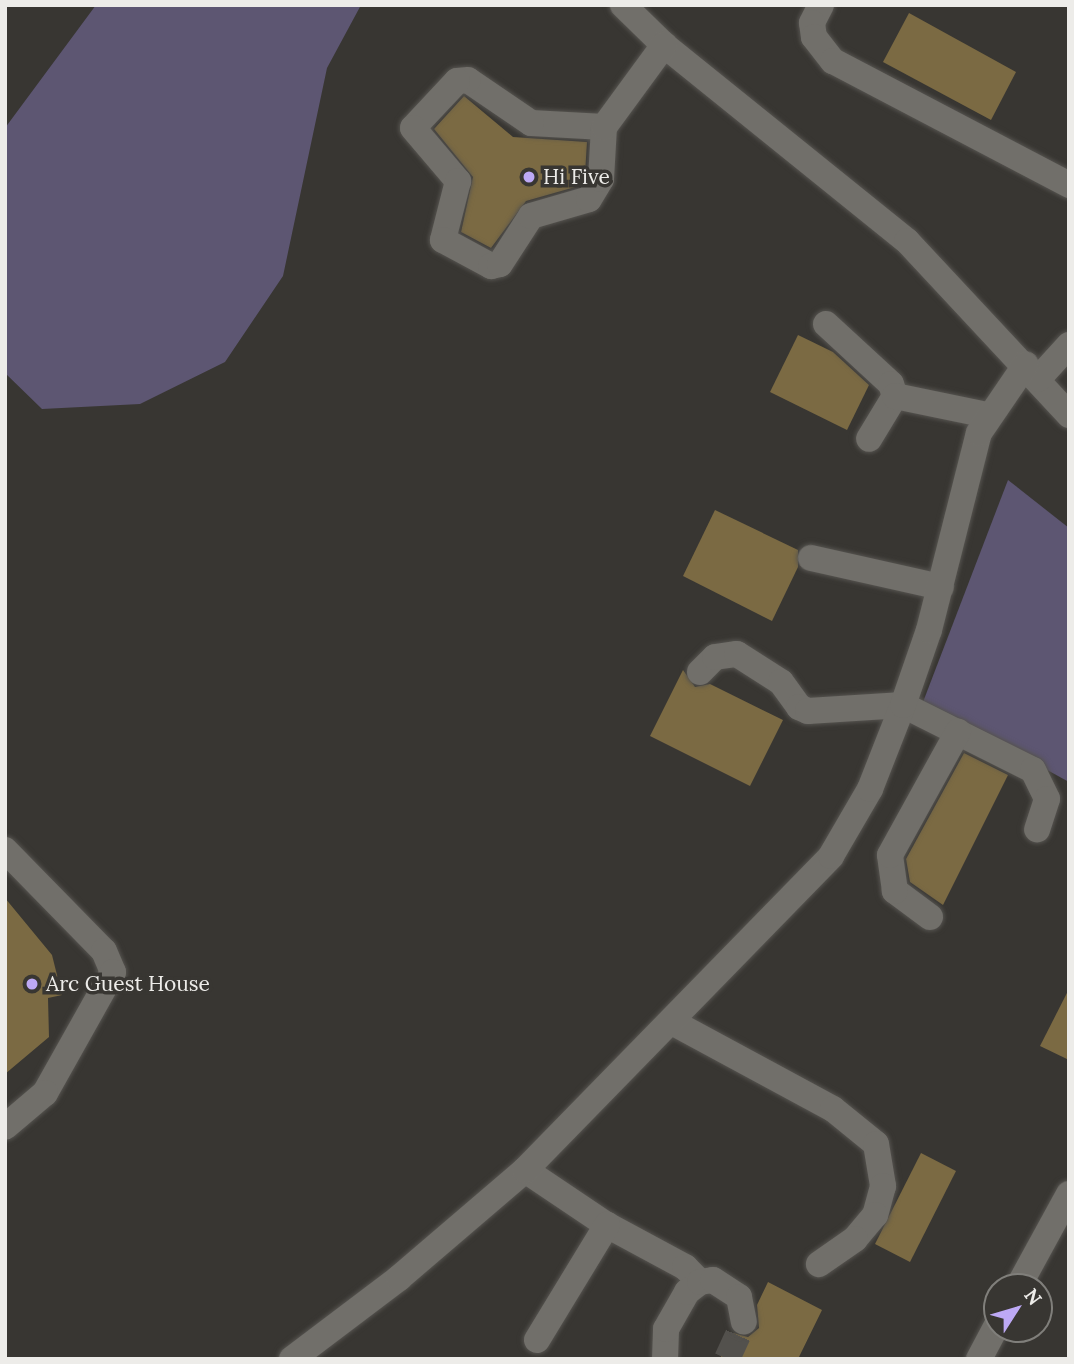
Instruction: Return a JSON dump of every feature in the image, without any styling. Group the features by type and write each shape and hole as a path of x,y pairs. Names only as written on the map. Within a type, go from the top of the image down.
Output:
{"street":[{"path":"623,5 664,45 907,242 1032,371 1069,415"},
{"path":"821,5 812,23 814,37 833,61 1069,185"},
{"path":"604,127 542,127 514,116 468,80 457,81 413,128 456,174 443,240 491,266 499,264 531,216 596,192 604,127 664,45"},
{"path":"827,324 891,384 895,396 869,439"},
{"path":"292,1359 399,1278 525,1170 831,856 870,789 903,705 941,587 986,415 1032,371 1069,345"},
{"path":"895,396 986,415"},
{"path":"811,558 941,587"},
{"path":"700,672 715,657 737,654 781,682 799,707 808,710 903,705 1034,770 1047,799 1037,829"},
{"path":"930,917 895,891 890,855 958,732"},
{"path":"5,850 104,951 113,972 45,1093 5,1126"},
{"path":"672,1022 833,1109 876,1144 883,1186 876,1215 855,1239 819,1264"},
{"path":"525,1170 607,1225 685,1267 700,1282"},
{"path":"1026,1273 1069,1194"},
{"path":"537,1340 607,1225"},
{"path":"665,1359 666,1329 687,1292 700,1282 720,1283 739,1297 744,1322"},
{"path":"979,1359 987,1343"}],"shaded area":[{"path":"96,5 361,5 327,68 283,276 225,362 140,404 42,409 5,373 5,128"},
{"path":"1008,480 1069,528 1069,782 923,702"}],"building":[{"path":"909,13 1016,72 991,120 883,62"},
{"name":"Hi Five","path":"464,96 513,137 587,142 585,174 579,186 526,201 491,248 461,232 473,177 434,129"},
{"path":"798,335 833,352 869,385 847,430 770,392"},
{"path":"715,510 798,550 798,567 772,621 683,576"},
{"path":"683,670 695,687 710,684 783,720 750,786 650,736"},
{"path":"964,753 1008,775 943,905 910,882 906,859"},
{"name":"Arc Guest House","path":"5,898 52,955 62,995 48,998 49,1037 5,1074"},
{"path":"1069,989 1069,1060 1040,1046"},
{"path":"921,1153 956,1171 910,1262 875,1244"},
{"path":"768,1282 822,1310 798,1359 720,1359 733,1333 748,1337 759,1328 757,1305"}],"tunnel":[{"path":"727,1359 744,1322"}],"place":[{"name":"Hi Five","path":"529,177"},
{"name":"Arc Guest House","path":"32,984"}]}
